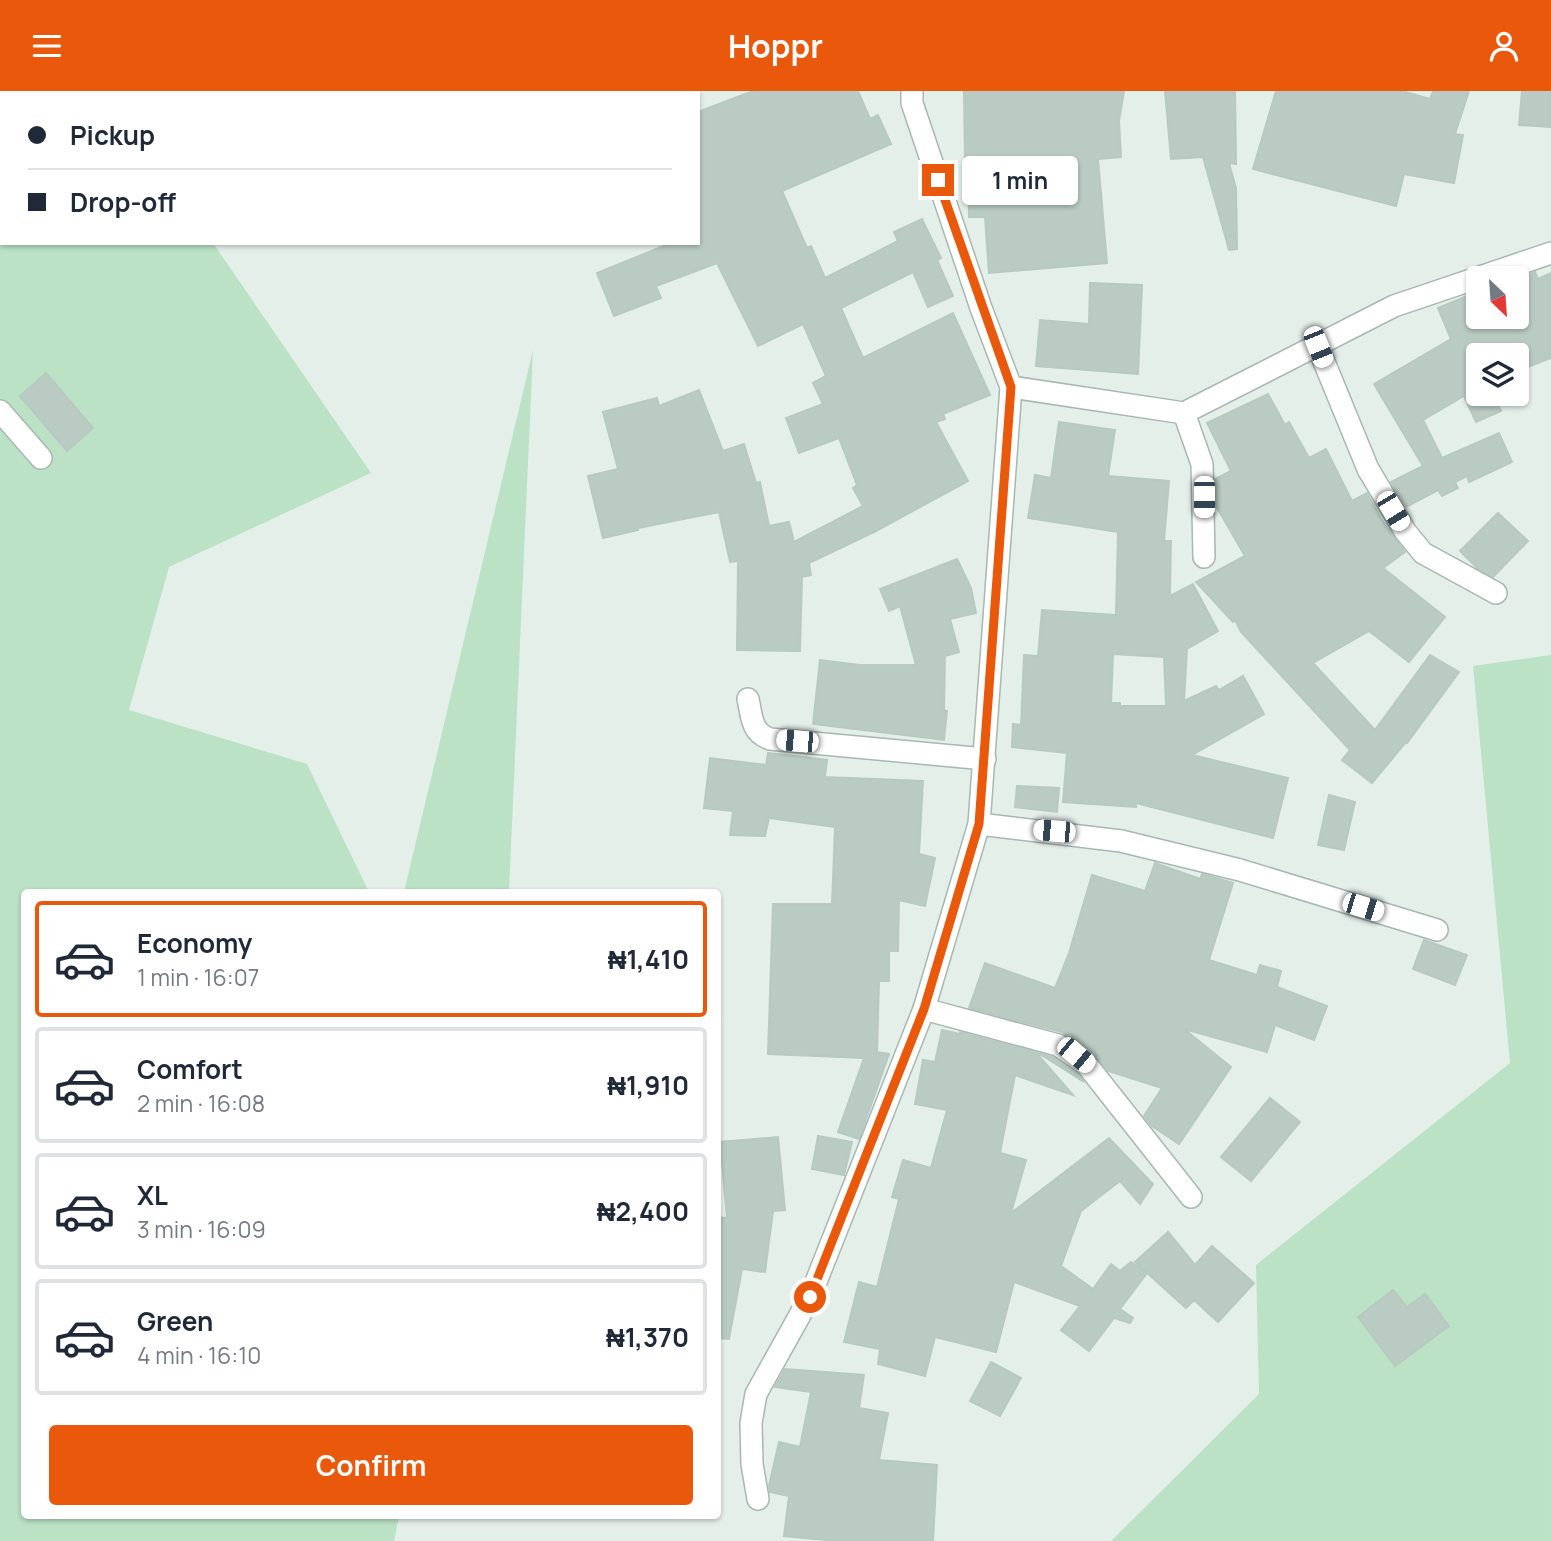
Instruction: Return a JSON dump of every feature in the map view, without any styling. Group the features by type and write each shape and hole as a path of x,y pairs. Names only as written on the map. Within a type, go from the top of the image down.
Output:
{"street":[{"path":"758,1499 752,1464 751,1423 756,1394 810,1297 924,1009 979,824 1011,387 912,103 912,91"},
{"path":"1011,387 1184,413 1394,306 1551,253"},
{"path":"1318,347 1368,470 1405,531 1423,553 1496,593"},
{"path":"0,411 41,458"},
{"path":"1184,413 1202,464 1205,557"},
{"path":"748,699 754,728 760,735 770,739 985,758"},
{"path":"979,824 1121,841 1240,870 1437,930"},
{"path":"924,1009 1058,1045 1076,1055 1139,1129 1191,1197"}],"green space":[{"path":"0,245 214,245 371,473 169,567 129,710 307,764 368,889 21,889 21,1519 398,1519 394,1541 0,1541"},
{"path":"533,350 509,889 405,889"},
{"path":"1551,655 1551,1541 1111,1541 1259,1394 1256,1265 1510,1063 1473,666"}],"building":[{"path":"753,91 858,91 870,119 878,115 891,144 782,191 807,248 811,246 825,278 898,241 894,232 922,219 941,258 937,260 953,296 928,307 913,272 841,308 863,358 953,313 990,395 943,414 945,419 936,422 968,481 876,531 809,563 811,575 802,577 800,651 737,650 738,561 730,562 719,512 638,528 603,538 588,476 618,469 603,412 657,398 659,406 699,390 723,451 744,444 756,483 760,482 769,526 789,522 794,542 863,506 853,488 857,485 839,438 799,453 786,418 823,404 813,383 826,376 803,324 758,346 717,263 656,286 661,298 614,316 597,273 666,245 700,245 700,111"},
{"path":"964,91 1124,91 1119,121 1121,157 1098,159 1107,263 989,273 985,217 969,217"},
{"path":"1165,91 1235,91 1236,164 1229,163 1236,188 1237,249 1229,250 1203,157 1171,159"},
{"path":"1276,91 1402,91 1430,99 1433,91 1469,91 1455,134 1463,135 1454,183 1404,174 1396,206 1253,169"},
{"path":"1522,91 1551,91 1551,127 1519,125"},
{"path":"1535,272 1538,279 1551,273 1551,358 1529,366 1529,343 1466,343 1466,400 1464,396 1423,420 1442,458 1499,433 1512,462 1469,482 1467,476 1455,482 1458,488 1442,496 1438,490 1406,507 1391,482 1423,466 1374,384 1451,339 1438,308 1466,296 1466,329 1530,329 1530,274"},
{"path":"1090,283 1142,285 1138,374 1036,366 1040,320 1089,324"},
{"path":"46,373 93,428 67,451 20,396"},
{"path":"1268,394 1285,425 1289,422 1309,458 1326,449 1352,501 1367,493 1381,519 1405,552 1383,568 1445,617 1409,662 1369,631 1313,663 1375,730 1430,655 1459,672 1407,743 1372,783 1342,760 1350,750 1241,632 1235,620 1233,622 1196,582 1245,556 1216,506 1215,479 1231,471 1207,423"},
{"path":"1469,406 1499,406 1501,411 1476,422"},
{"path":"1059,422 1115,430 1108,476 1169,481 1164,541 1171,541 1170,596 1193,584 1218,631 1187,649 1184,701 1216,686 1219,690 1243,676 1264,714 1192,755 1288,778 1273,838 1136,803 1136,807 1063,802 1067,753 1012,747 1013,724 1021,725 1024,655 1038,656 1042,610 1116,615 1118,532 1028,518 1035,475 1051,478","holes":["1113,654 1164,657 1166,706 1120,706 1120,703 1111,703"]},
{"path":"1498,513 1528,541 1493,577 1477,568 1460,551"},
{"path":"957,559 971,588 976,613 950,619 959,652 945,656 944,710 947,711 944,740 813,724 820,660 860,665 916,665 900,606 889,611 880,589"},
{"path":"768,753 827,760 825,777 923,781 919,854 935,858 925,906 899,900 898,951 889,951 889,981 879,981 877,1052 889,1054 859,1139 838,1132 864,1058 768,1054 773,904 832,904 835,827 769,818 765,836 730,835 733,811 704,808 710,758 766,765"},
{"path":"1017,786 1059,788 1057,812 1015,807"},
{"path":"1329,795 1355,802 1344,850 1318,845"},
{"path":"1155,863 1200,879 1202,874 1233,883 1209,960 1257,975 1260,965 1281,971 1277,987 1327,1006 1314,1040 1275,1025 1267,1052 1184,1029 1231,1067 1179,1144 1152,1126 1144,1116 1162,1088 1108,1071 1095,1054 1062,1032 969,1008 985,963 1055,988 1069,953 1092,875 1145,891"},
{"path":"1424,940 1467,955 1455,985 1413,969"},
{"path":"942,1030 960,1032 1052,1057 1084,1082 1040,1054 1073,1095 1015,1075 1000,1153 1026,1160 1011,1213 1109,1138 1153,1184 1140,1204 1120,1181 1081,1211 1061,1266 1093,1289 1111,1264 1120,1271 1131,1262 1147,1273 1120,1309 1133,1318 1130,1323 1114,1318 1089,1351 1061,1330 1080,1306 1014,1282 996,1352 935,1337 925,1376 878,1364 880,1349 844,1342 859,1282 877,1287 899,1199 892,1197 903,1160 931,1168 947,1110 915,1104 923,1060 935,1062"},
{"path":"1270,1098 1300,1122 1251,1181 1221,1157"},
{"path":"818,1136 852,1142 844,1175 812,1169"},
{"path":"778,1137 785,1210 773,1211 765,1272 742,1269 729,1339 721,1338 721,1217 727,1218 721,1142"},
{"path":"1168,1232 1195,1265 1212,1246 1254,1283 1218,1322 1194,1300 1186,1308 1135,1262"},
{"path":"1393,1290 1407,1307 1425,1294 1449,1326 1395,1366 1358,1317"},
{"path":"991,1362 1021,1378 1000,1416 970,1401"},
{"path":"785,1369 864,1375 859,1408 888,1413 879,1460 937,1465 933,1541 836,1541 784,1536 789,1496 770,1492 769,1486 779,1442 800,1447 811,1392 775,1387"}],"route":[{"path":"810,1297 924,1009 979,824 1011,387 938,180"}]}
